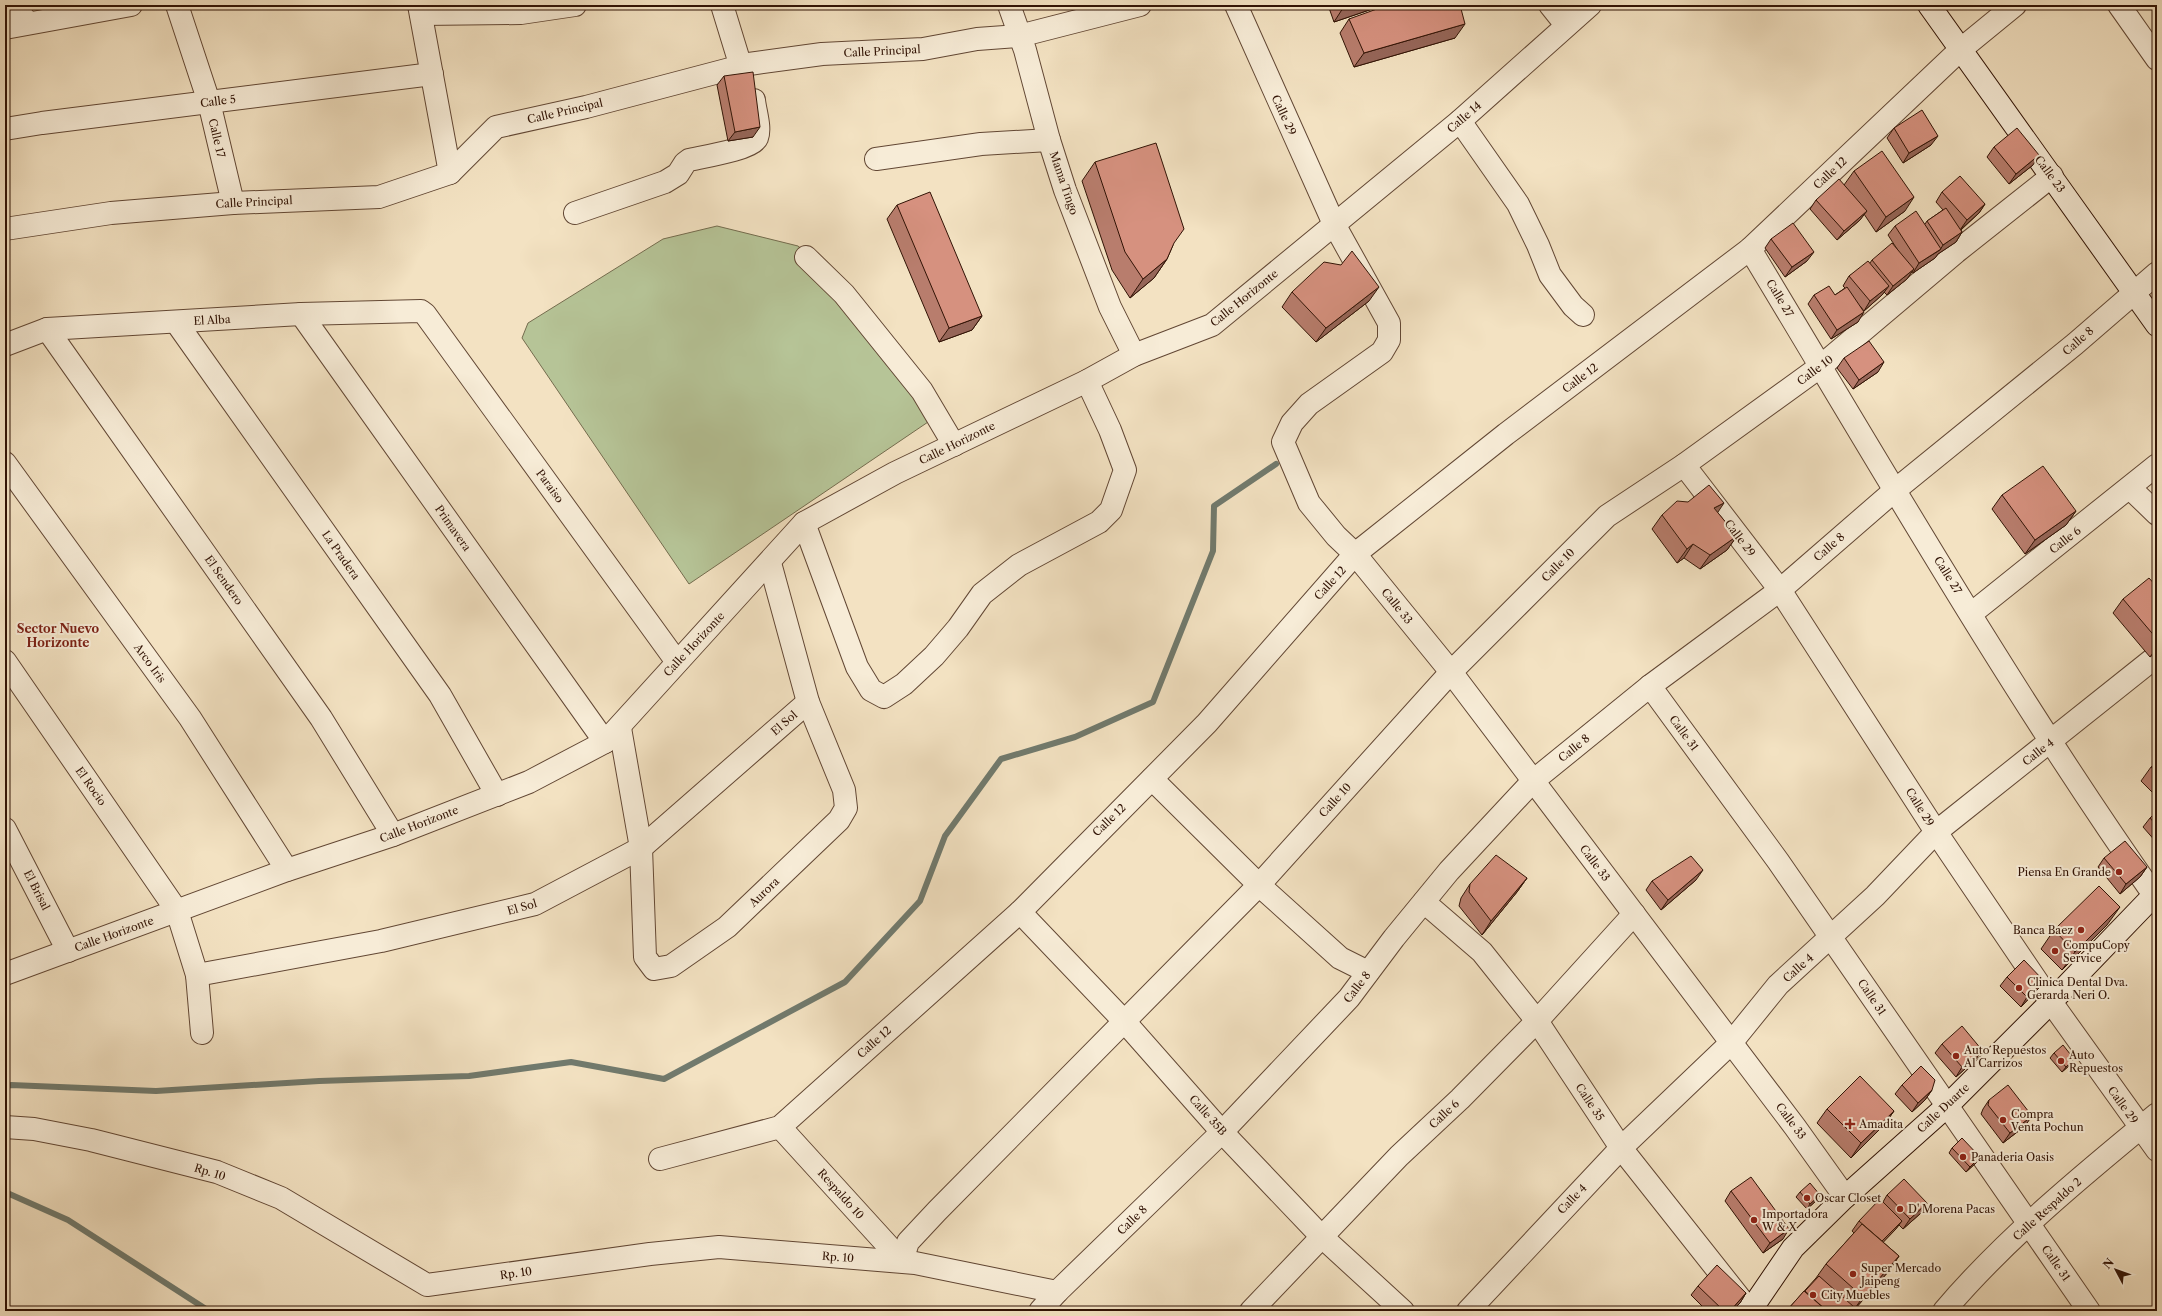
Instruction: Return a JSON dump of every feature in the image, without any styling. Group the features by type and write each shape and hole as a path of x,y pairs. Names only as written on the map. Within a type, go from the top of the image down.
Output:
{"street":[{"path":"13,5 28,23"},
{"path":"5,28 131,5"},
{"name":"Calle 17","path":"177,5 209,102 233,203"},
{"path":"450,174 420,10 521,14 575,5"},
{"path":"576,213 665,182 678,174 685,163 689,160 745,147 754,142 757,137 758,128 745,65 722,5"},
{"name":"Mama Tingo","path":"1009,5 1025,50 1049,140 1065,190 1110,307 1134,355"},
{"name":"Calle Principal","path":"5,229 111,213 233,203 379,196 450,174 496,127 586,107 745,65 822,54 923,49 977,39 1019,36 1140,5"},
{"name":"Calle 29","path":"1236,5 1334,224 1389,324 1389,340 1382,352 1309,404 1292,423 1284,442 1309,503 1336,536"},
{"path":"1550,5 1566,25"},
{"name":"Calle 14","path":"1334,224 1460,121 1590,5"},
{"name":"Calle 23","path":"1929,5 2157,325"},
{"name":"Calle 12","path":"660,1159 780,1126 1020,912 1091,838 1207,723 1356,554 1506,434 1750,249 1960,50 2015,5"},
{"path":"2119,5 2157,59"},
{"name":"Calle 5","path":"5,129 432,74"},
{"path":"1460,121 1518,204 1538,245 1550,275 1573,306 1584,315"},
{"path":"876,159 981,144 1049,140"},
{"name":"Calle 10","path":"902,1262 908,1242 1259,885 1451,672 1607,516 1684,465 1821,366 1956,252 2052,176"},
{"name":"Calle Horizonte","path":"5,974 287,870 393,835 529,782 612,735 677,662 770,563 804,523 895,472 1087,381 1134,355 1212,325 1334,224"},
{"name":"Calle 27","path":"1750,249 1894,491 2154,900"},
{"path":"806,257 844,294 922,391 954,445"},
{"name":"Calle 8","path":"1040,1311 1057,1292 1222,1132 1349,998 1449,871 1533,781 1650,686 1780,590 1894,491 2075,344 2134,291 2157,273"},
{"name":"El Alba","path":"5,345 48,329 301,314 421,311"},
{"name":"Paraiso","path":"421,311 425,314 677,662"},
{"name":"Primavera","path":"301,314 612,735"},
{"name":"La Pradera","path":"176,322 440,696 497,795"},
{"name":"El Sendero","path":"48,329 321,718 393,835"},
{"path":"804,523 858,667 871,690 884,697 904,684 934,656 958,628 982,594 1019,565 1099,522 1111,510 1125,470 1110,430 1087,381"},
{"name":"Arco Iris","path":"5,463 190,718 287,870"},
{"name":"Calle 29","path":"1684,465 1780,590 1936,832 2051,1002 2157,1150"},
{"name":"Calle 6","path":"1972,613 2157,465"},
{"path":"2130,488 2157,514"},
{"name":"Calle 33","path":"1336,536 1356,554 1451,672 1795,1127 1845,1197"},
{"name":"Aurora","path":"641,848 645,958 654,969 671,966 727,927 839,820 846,808 844,790 808,702 770,563"},
{"name":"Calle 4","path":"1468,1311 1621,1148 1731,1043 1778,985 1832,938 1898,874 1936,832 2157,656"},
{"name":"El Rocio","path":"5,662 177,911 197,975 202,1033"},
{"name":"Calle 31","path":"1650,686 1778,861 2089,1311"},
{"name":"El Sol","path":"197,975 381,941 535,904 641,848 808,702"},
{"path":"612,735 641,848"},
{"path":"1152,779 1259,885 1340,958 1368,972"},
{"name":"El Brisal","path":"5,829 68,951"},
{"name":"Calle Duarte","path":"1750,1311 1793,1248 1845,1197 1947,1106 2154,900"},
{"name":"Calle 35","path":"1424,902 1482,952 1537,1021 1621,1148 1750,1311"},
{"name":"Calle 35B","path":"1020,912 1124,1021 1222,1132 1321,1236 1403,1311"},
{"name":"Calle 6","path":"1252,1311 1321,1236 1399,1156 1460,1099 1537,1021 1634,914"},
{"name":"Calle Respaldo 2","path":"1944,1311 1972,1278 2029,1225 2157,1114"},
{"name":"Respaldo 10","path":"780,1126 902,1262"},
{"name":"Rp. 10","path":"5,1127 34,1129 91,1140 217,1172 281,1198 427,1285 650,1254 719,1247 902,1262 1057,1292"}],"green space":[{"path":"717,226 798,246 833,276 931,420 689,584 522,338 528,323 663,239"}],"building":[{"path":"1343,5 1352,5 1343,8"},
{"path":"1388,5 1460,5 1465,24 1364,53 1349,19"},
{"path":"753,72 760,127 735,132 724,76"},
{"path":"1922,110 1938,136 1909,153 1894,128"},
{"path":"2017,128 2039,155 2016,174 1994,147"},
{"path":"1156,143 1184,229 1174,243 1167,259 1143,279 1125,252 1095,162"},
{"path":"1882,151 1914,197 1886,217 1854,171"},
{"path":"1960,176 1985,204 1967,220 1942,192"},
{"path":"1839,179 1867,211 1844,231 1816,200"},
{"path":"930,192 982,316 949,328 897,205"},
{"path":"1946,208 1962,232 1943,245 1927,221"},
{"path":"1916,211 1941,249 1919,263 1895,226"},
{"path":"1793,223 1814,252 1792,267 1771,239"},
{"path":"1892,243 1914,269 1893,286 1872,260"},
{"path":"1352,251 1379,287 1326,328 1292,292 1324,262 1341,265"},
{"path":"1868,261 1889,286 1870,301 1849,276"},
{"path":"1829,286 1835,295 1847,287 1864,312 1837,330 1814,295"},
{"path":"1869,341 1884,362 1859,380 1844,358"},
{"path":"2043,466 2076,511 2035,540 2002,495"},
{"path":"1709,485 1724,503 1714,508 1737,536 1710,555 1693,544 1687,549 1662,515 1677,501 1688,502"},
{"path":"2149,578 2157,587 2157,639 2123,599"},
{"path":"2157,761 2157,773 2151,767"},
{"path":"2157,811 2157,826 2150,818"},
{"path":"2125,841 2147,867 2126,884 2104,858"},
{"path":"1496,855 1527,878 1491,921 1469,892 1470,884"},
{"path":"1691,856 1703,870 1668,900 1652,881"},
{"path":"2099,886 2120,907 2075,952 2054,930"},
{"path":"2024,960 2044,981 2027,997 2007,977"},
{"path":"1962,1026 1982,1050 1962,1067 1942,1044"},
{"path":"2063,1045 2074,1059 2066,1067 2054,1053"},
{"path":"1921,1066 1935,1080 1932,1090 1918,1103 1902,1085"},
{"path":"1860,1076 1894,1111 1861,1143 1827,1109"},
{"path":"2008,1085 2032,1116 2010,1133 1988,1105 1989,1100"},
{"path":"1962,1138 1980,1157 1970,1167 1952,1148"},
{"path":"1751,1177 1789,1229 1770,1243 1731,1191"},
{"path":"1904,1179 1927,1203 1910,1219 1887,1195"},
{"path":"1810,1183 1820,1195 1810,1204 1800,1192"},
{"path":"1880,1199 1902,1221 1882,1241 1859,1221"},
{"name":"Super Mercado Jaipeng","path":"1862,1224 1899,1256 1863,1297 1826,1264"},
{"path":"1717,1265 1746,1293 1730,1311 1724,1311 1698,1286"},
{"path":"1819,1276 1854,1307 1851,1311 1827,1311 1805,1291"},
{"path":"1804,1291 1827,1311 1790,1311 1789,1308"}],"waterway":[{"path":"5,1087 11,1085 156,1091 319,1081 469,1076 571,1062 664,1079 845,982 920,901 945,836 1001,759 1075,737 1153,702 1213,551 1214,506 1276,464"},
{"path":"5,1192 68,1220 209,1311"}],"place":[{"name":"Piensa En Grande","path":"2119,872"},
{"name":"Banca Baez","path":"2081,930"},
{"name":"CompuCopy Service","path":"2055,951"},
{"name":"Clinica Dental Dva. Gerarda Neri O.","path":"2019,988"},
{"name":"Auto Repuestos Al Carrizos","path":"1956,1056"},
{"name":"Auto Repuestos","path":"2061,1061"},
{"name":"Compra Venta Pochun","path":"2003,1120"},
{"name":"Amadita","path":"1850,1124"},
{"name":"Panaderia Oasis","path":"1963,1157"},
{"name":"Oscar Closet","path":"1807,1198"},
{"name":"D' Morena Pacas","path":"1900,1209"},
{"name":"Importadora W & X","path":"1754,1220"},
{"name":"Super Mercado Jaipeng","path":"1853,1274"},
{"name":"City Muebles","path":"1813,1295"}],"district":[{"name":"Sector Nuevo Horizonte","path":"58,635"}]}
